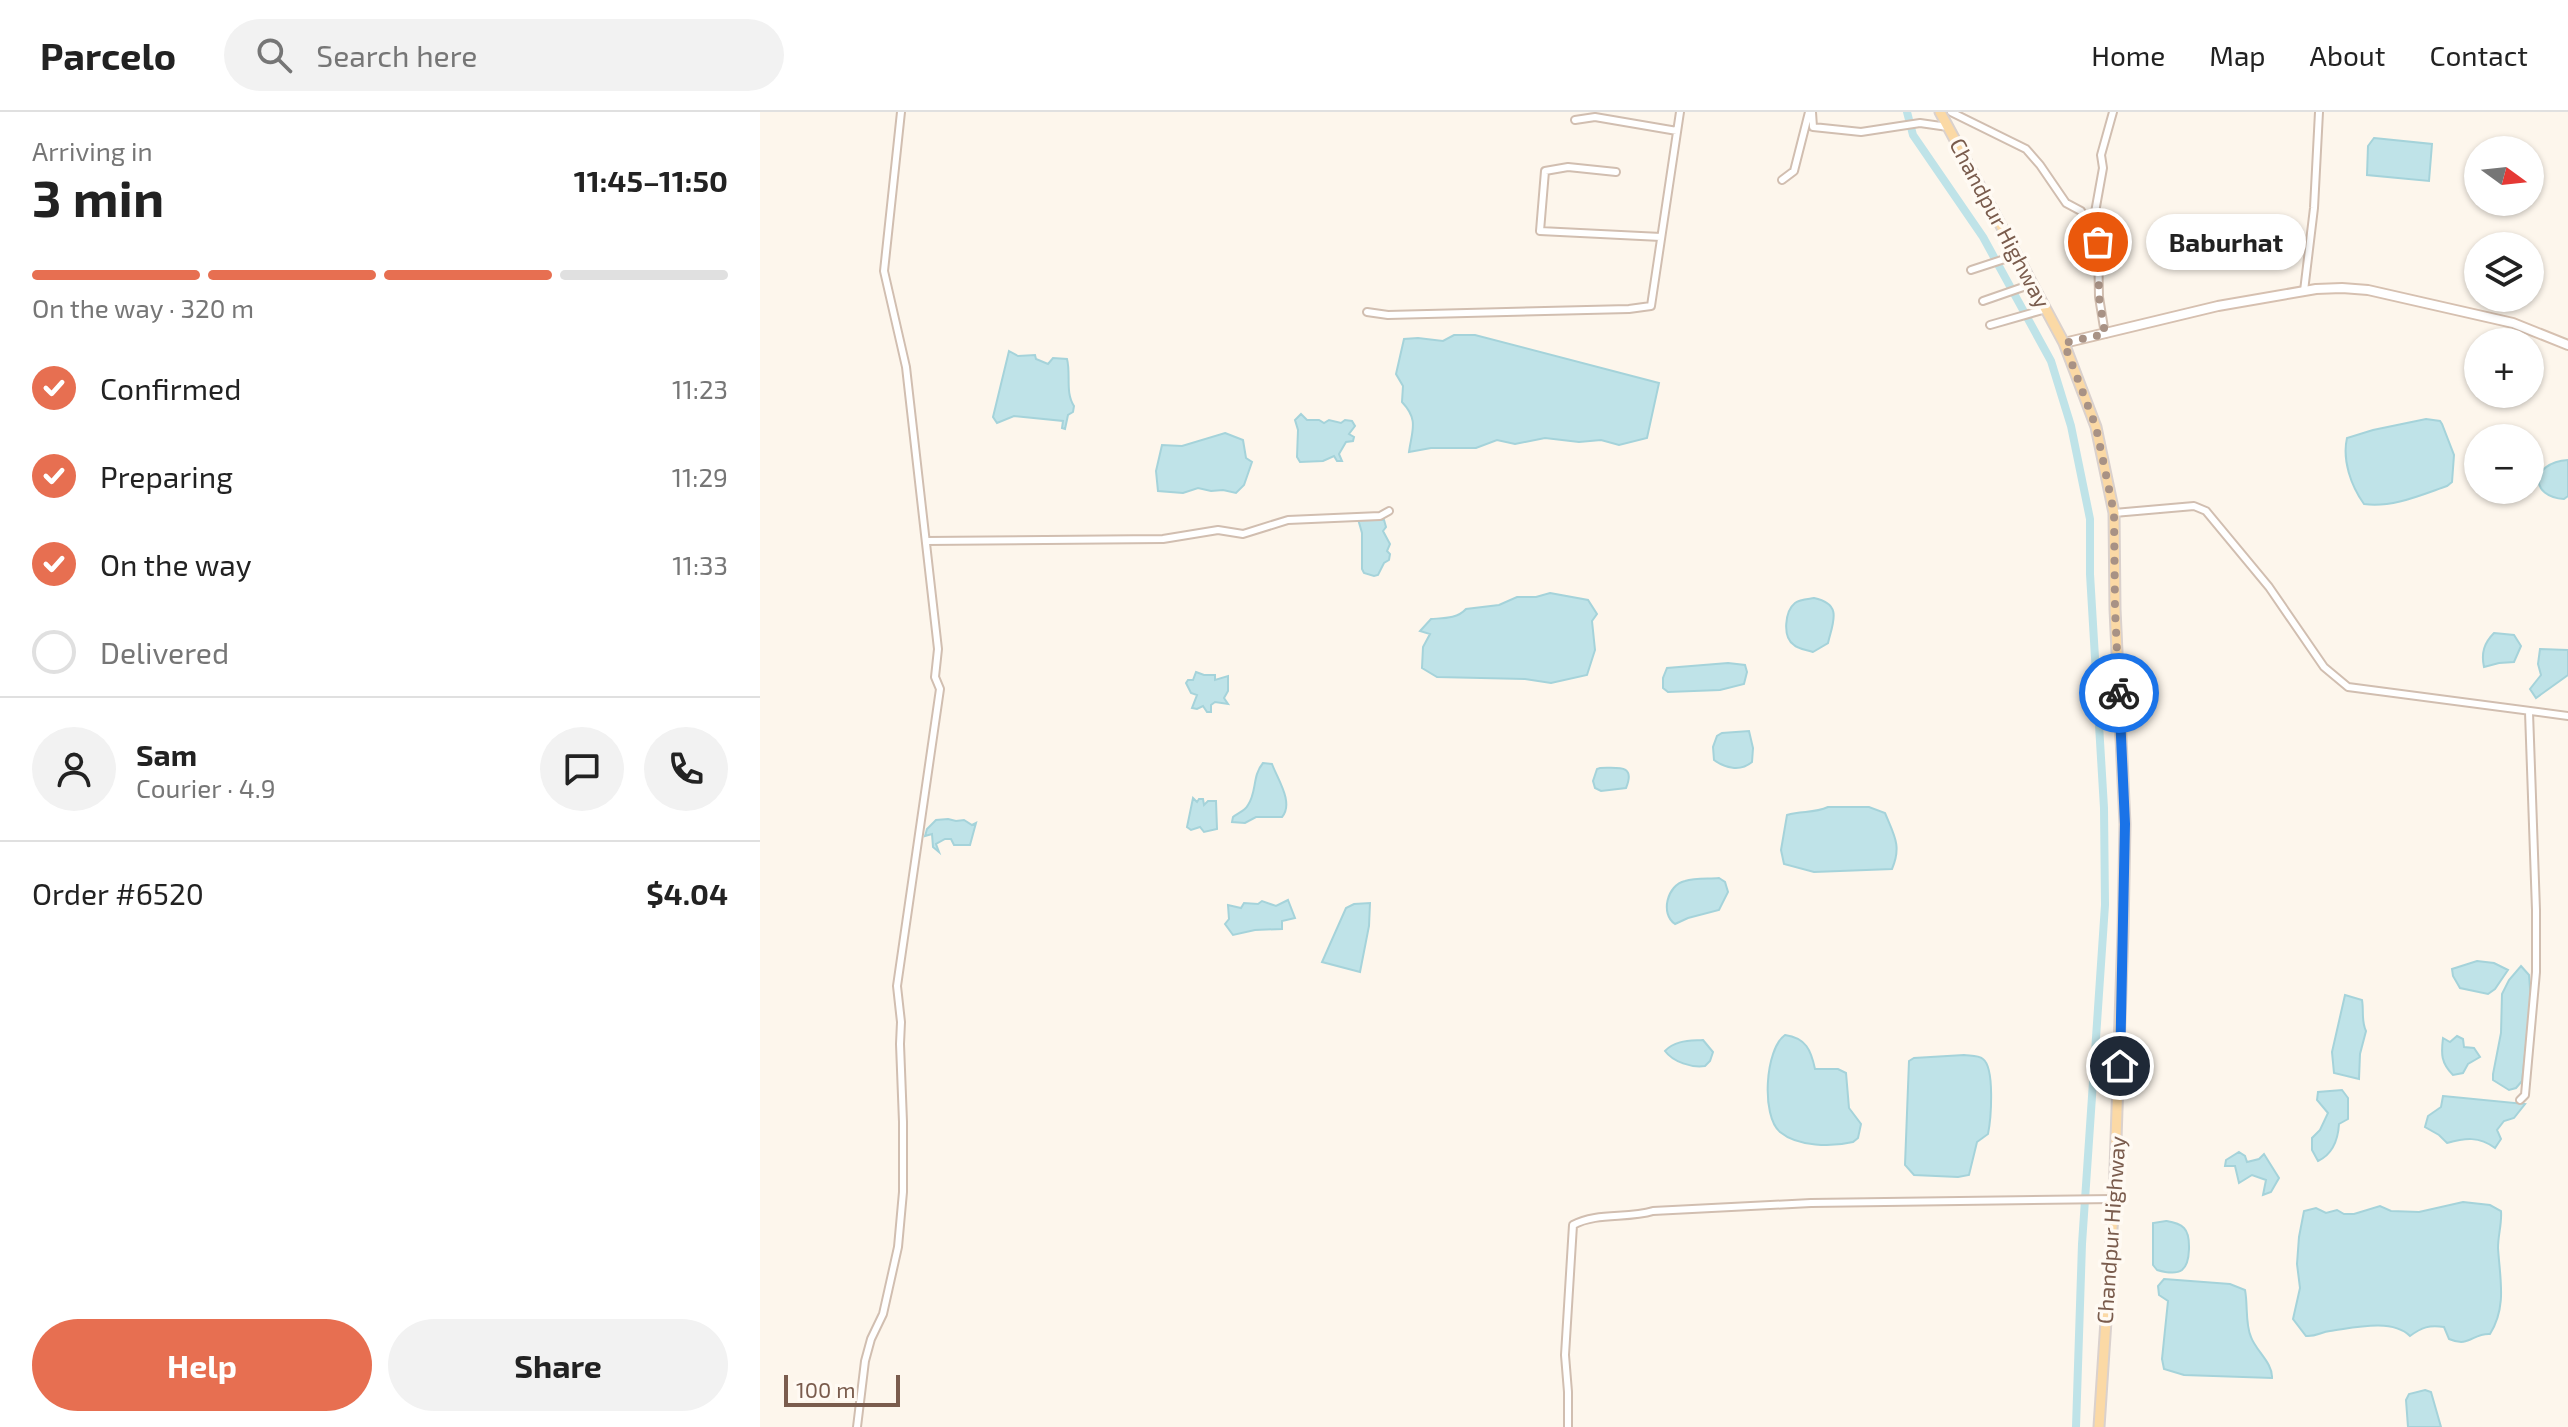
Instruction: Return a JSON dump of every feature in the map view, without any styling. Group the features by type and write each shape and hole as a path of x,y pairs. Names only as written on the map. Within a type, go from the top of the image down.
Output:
{"main road":[{"name":"Chandpur Highway","path":"1941,112 2064,343 2096,427 2114,513 2125,824 2120,1066 2099,1427"},
{"path":"2064,343 2218,306 2329,288 2368,290 2513,323 2568,345"}],"street":[{"path":"857,1427 865,1361 890,1287 900,1233 903,1122 901,1022 897,986 940,689 935,677 938,649 906,367 884,271 901,112"},
{"path":"1367,312 1388,315 1651,306 1680,112"},
{"path":"1810,112 1813,127 1861,132 1920,123 1948,127"},
{"path":"1782,180 1794,171 1810,112"},
{"path":"1951,112 2026,149 2066,203 2081,211 2098,242 2099,297 2105,334"},
{"path":"2092,229 2103,168 2101,155 2113,112"},
{"path":"2304,291 2314,208 2319,112"},
{"path":"1575,120 1595,117 1677,131"},
{"path":"1616,172 1568,167 1545,171 1540,231 1661,237"},
{"path":"1971,270 2017,255"},
{"path":"1983,301 2033,284"},
{"path":"1990,325 2046,309"},
{"path":"2114,513 2194,506 2206,511 2269,587 2324,667 2348,687 2568,716"},
{"path":"926,541 1163,539 1218,530 1243,534 1288,520 1380,516 1389,511"},
{"path":"2520,1100 2525,1095 2536,972 2529,712"},
{"path":"1568,1427 1565,1355 1573,1225 1584,1218 1639,1215 1653,1211 1811,1203 2114,1199"}],"water":[{"path":"2374,138 2432,144 2429,181 2367,175 2368,146"},
{"path":"1454,335 1475,335 1659,383 1647,438 1619,445 1601,440 1579,442 1545,438 1515,444 1497,440 1476,448 1431,448 1409,452 1413,431 1411,414 1402,402 1403,386 1396,374 1404,339 1443,341"},
{"path":"1009,351 1018,356 1035,355 1036,359 1048,364 1053,358 1067,359 1074,406 1065,429 1062,428 1063,421 1014,416 997,423 993,417"},
{"path":"1301,414 1307,420 1324,423 1329,420 1341,423 1352,421 1355,426 1349,434 1354,437 1353,441 1346,442 1339,454 1342,461 1337,461 1334,456 1323,461 1300,462 1295,420"},
{"path":"2426,419 2442,424 2454,455 2452,482 2406,500 2364,504 2349,472 2347,438"},
{"path":"1225,433 1243,440 1246,458 1252,462 1244,485 1236,493 1198,488 1183,493 1158,491 1156,471 1162,445 1182,446"},
{"path":"2568,460 2568,496 2564,499 2544,491 2544,469 2555,462"},
{"path":"1358,519 1384,520 1386,527 1383,531 1390,544 1387,551 1390,554 1378,575 1364,573 1362,569 1362,533"},
{"path":"1550,593 1588,600 1597,614 1592,621 1595,650 1587,675 1551,683 1525,679 1437,677 1422,668 1423,647 1430,634 1420,631 1431,619 1454,616 1466,609 1499,605 1517,597"},
{"path":"1814,598 1829,605 1834,615 1828,643 1813,652 1798,648 1790,641 1786,624 1795,603"},
{"path":"2494,633 2514,635 2521,646 2514,662 2484,667 2484,648"},
{"path":"2540,649 2568,650 2568,675 2536,698 2530,689 2541,675 2538,664"},
{"path":"1728,663 1745,665 1744,684 1720,690 1668,692 1663,688 1667,668"},
{"path":"1196,672 1215,675 1215,680 1228,676 1228,691 1224,698 1228,704 1215,702 1211,705 1211,712 1203,706 1192,708 1197,695 1191,693 1186,683 1193,680"},
{"path":"1749,731 1752,762 1733,768 1714,760 1713,747 1717,736"},
{"path":"1263,763 1272,764 1284,791 1286,805 1282,817 1256,817 1245,823 1232,822 1233,817 1245,809 1251,800 1257,773"},
{"path":"1600,768 1627,771 1626,788 1601,791 1595,788 1593,781"},
{"path":"1193,798 1197,802 1203,799 1204,805 1208,801 1216,801 1217,829 1204,832 1200,827 1191,830 1187,827"},
{"path":"1828,807 1869,807 1885,813 1897,847 1892,869 1814,872 1784,864 1781,850 1787,815"},
{"path":"936,820 964,820 972,825 976,823 970,845 954,845 951,839 945,839 936,844 939,852 933,847 932,834 925,836"},
{"path":"1719,878 1725,882 1728,892 1719,910 1675,924 1670,919 1667,907 1674,888 1693,879"},
{"path":"1288,900 1295,918 1282,921 1282,929 1233,935 1225,924 1229,919 1228,905 1241,908 1244,903 1258,904 1262,901 1276,906"},
{"path":"1370,903 1360,972 1322,962 1346,908"},
{"path":"2477,961 2494,963 2508,970 2488,994 2460,988 2453,976 2452,969"},
{"path":"2521,966 2529,975 2531,1001 2522,1081 2509,1090 2493,1080 2493,1074 2501,1033 2502,994"},
{"path":"2345,995 2362,1000 2366,1031 2360,1054 2359,1079 2334,1073 2332,1052"},
{"path":"1785,1035 1803,1042 1812,1056 1815,1069 1838,1069 1846,1073 1849,1108 1861,1124 1858,1138 1853,1142 1825,1145 1796,1141 1780,1132 1774,1124 1768,1083 1773,1054"},
{"path":"2457,1036 2463,1039 2464,1047 2474,1048 2480,1057 2468,1064 2463,1073 2453,1075 2444,1062 2442,1044 2443,1038 2450,1042"},
{"path":"1703,1040 1713,1052 1705,1066 1683,1063 1665,1051 1678,1043"},
{"path":"1976,1056 1987,1064 1991,1094 1988,1134 1977,1142 1969,1175 1914,1175 1905,1165 1909,1061 1914,1058"},
{"path":"2342,1090 2348,1098 2348,1119 2339,1124 2334,1146 2318,1161 2312,1150 2312,1138 2320,1130 2328,1113 2317,1100 2318,1092"},
{"path":"2443,1096 2525,1104 2514,1118 2504,1121 2497,1130 2501,1139 2495,1148 2472,1139 2447,1143 2425,1127 2428,1116 2441,1107"},
{"path":"2239,1152 2247,1162 2264,1154 2279,1178 2271,1192 2263,1195 2266,1180 2252,1175 2239,1183 2235,1166 2225,1166 2226,1160"},
{"path":"2463,1202 2490,1205 2501,1211 2498,1248 2501,1303 2490,1334 2462,1342 2449,1339 2444,1327 2426,1327 2410,1336 2393,1327 2372,1326 2306,1336 2293,1319 2300,1288 2297,1264 2304,1211 2316,1208 2326,1213 2337,1210 2354,1214 2380,1206 2391,1211 2419,1212"},
{"path":"2166,1221 2182,1226 2188,1237 2189,1249 2182,1270 2170,1273 2157,1270 2153,1265 2153,1223"},
{"path":"2164,1279 2230,1284 2245,1290 2249,1332 2270,1367 2272,1378 2184,1375 2164,1369 2162,1359 2168,1301 2159,1295 2158,1286"},
{"path":"2425,1390 2431,1392 2441,1427 2408,1427 2406,1400 2409,1394"}],"waterway":[{"path":"1907,112 1913,135 1983,237 2051,361 2071,426 2090,519 2090,574 2104,808 2105,905 2082,1244 2076,1427"}],"way so far":[{"path":"2098,242 2099,297 2105,334 2064,343 2096,427 2114,513 2119,693"}],"place":[{"name":"Baburhat","path":"2098,242"}],"route":[{"path":"2119,693 2125,824 2120,1066"}]}
